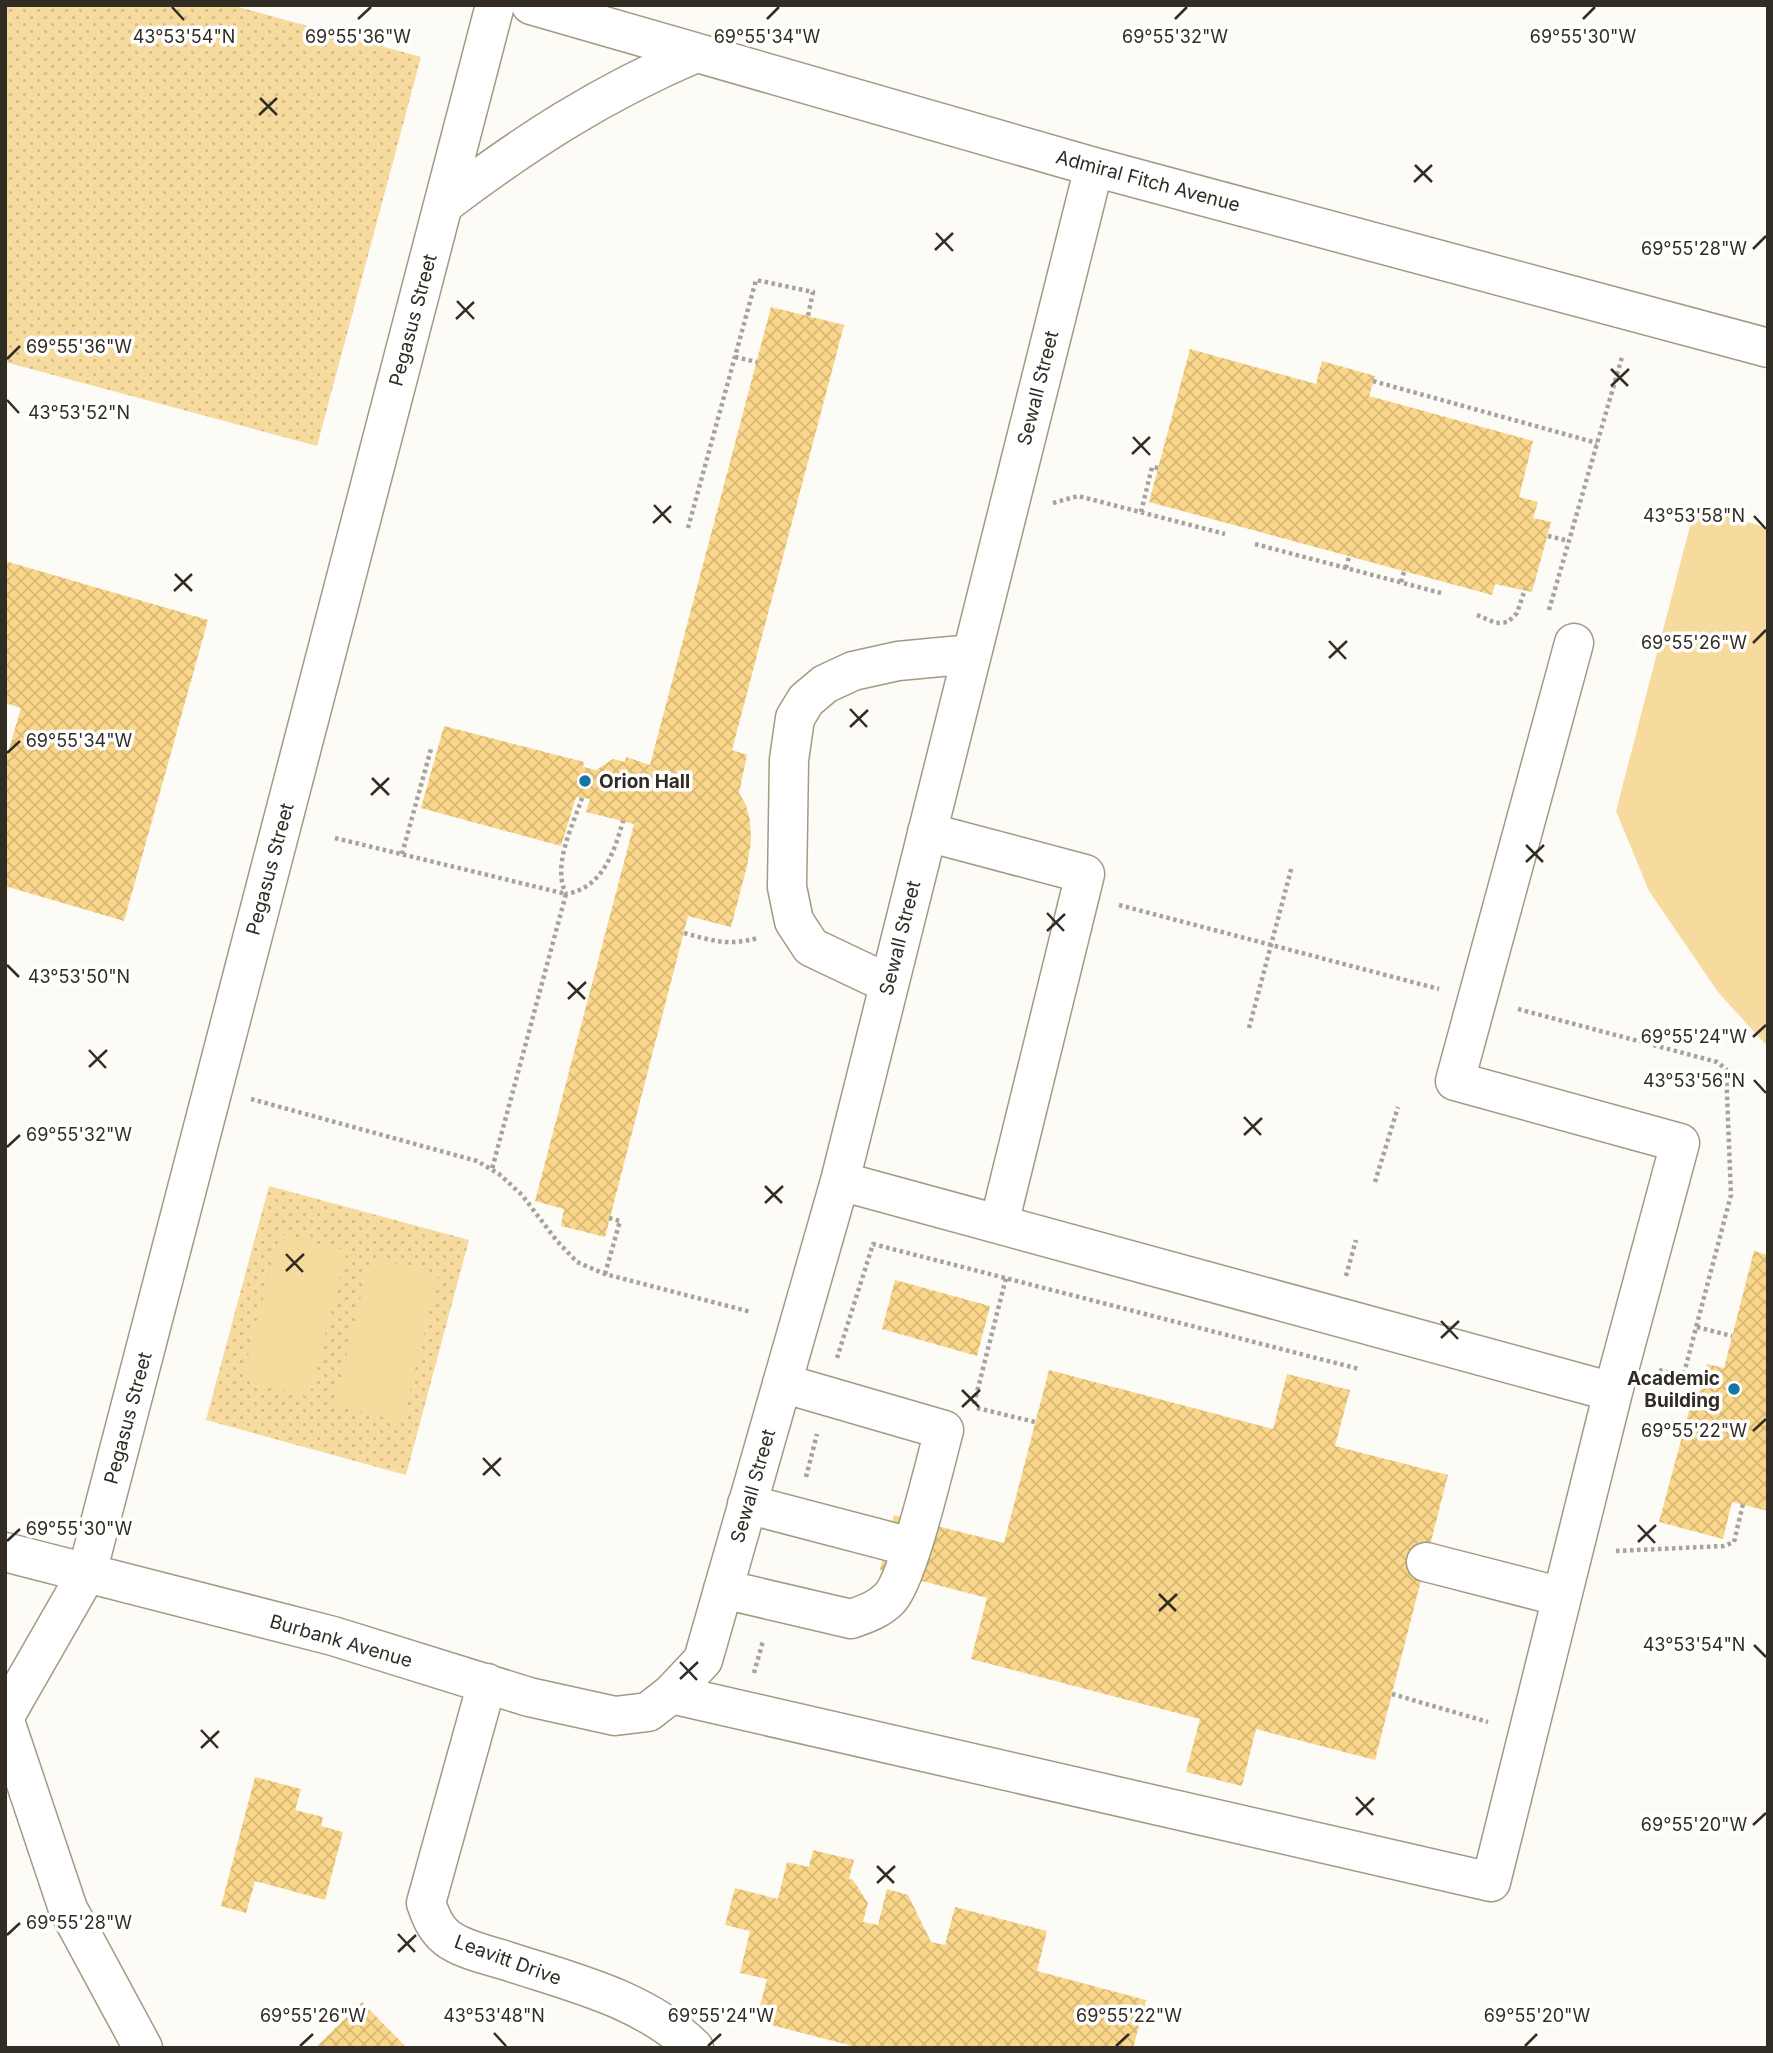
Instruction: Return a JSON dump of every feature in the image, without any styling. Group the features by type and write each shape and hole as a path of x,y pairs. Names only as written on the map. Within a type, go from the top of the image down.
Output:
{"street":[{"name":"Pegasus Street","path":"5,1719 87,1573 495,5"},
{"name":"Admiral Fitch Avenue","path":"531,5 1094,167 1768,348"},
{"path":"443,205 549,128 607,95 696,53"},
{"name":"Sewall Street","path":"671,1694 703,1660 840,1181 1094,167"},
{"path":"671,1694 1490,1882 1613,1392 1680,1143 1455,1081 1560,631"},
{"path":"889,984 811,947 794,920 787,887 789,760 795,718 806,700 825,684 853,671 898,661 972,654"},
{"path":"927,832 1085,874 999,1224"},
{"path":"840,1181 1613,1392"},
{"path":"723,1590 851,1619 871,1612 890,1599 900,1584 911,1547 944,1430 782,1382"},
{"path":"747,1504 911,1547"},
{"name":"Burbank Avenue","path":"5,1552 333,1636 529,1696 615,1716 648,1712 671,1694"},
{"path":"1426,1562 1562,1597"},
{"name":"Leavitt Drive","path":"487,1683 426,1903 433,1924 449,1939 476,1951 614,1996 677,2031 694,2048"},
{"path":"5,1719 68,1909 143,2048"}],"path":[{"path":"688,528 756,280 814,292 808,316"},
{"path":"735,357 757,362"},
{"path":"1560,631 1569,541 1622,357"},
{"path":"1373,381 1597,443"},
{"path":"1141,512 1152,467 1158,468"},
{"path":"1048,505 1078,496 1225,534"},
{"path":"1548,536 1569,541"},
{"path":"1255,544 1441,593"},
{"path":"1346,568 1349,557"},
{"path":"1401,582 1404,572"},
{"path":"1477,615 1496,623 1508,622 1517,613 1525,589"},
{"path":"402,854 431,749"},
{"path":"492,1169 566,894 560,881 562,866 582,798"},
{"path":"335,838 566,894 578,892 591,884 604,869 614,852 623,821"},
{"path":"1249,1028 1293,866"},
{"path":"1106,902 1446,992"},
{"path":"684,933 736,944 761,938"},
{"path":"213,1089 477,1161 492,1169 522,1195 557,1241 577,1262 605,1274 751,1312"},
{"path":"1374,1182 1398,1107"},
{"path":"605,1274 620,1221 610,1218"},
{"path":"1345,1280 1356,1240"},
{"path":"873,1244 1363,1370"},
{"path":"1696,1327 1732,1336"},
{"path":"973,1407 1035,1422"},
{"path":"1573,1552 1724,1546 1734,1542 1742,1504"},
{"path":"1392,1694 1528,1733"}],"shaded area":[{"path":"5,5 231,5 421,57 317,446 5,362"},
{"path":"1695,507 1768,528 1768,1047 1718,992 1649,891 1616,811"},
{"path":"269,1186 469,1240 406,1475 206,1420"},
{"path":"280,1234 347,1251 309,1397 242,1379"},
{"path":"371,1257 439,1274 402,1422 334,1404"}],"building":[{"name":"Orion Hall","path":"771,307 844,325 732,750 747,755 739,793 746,805 750,821 751,841 747,866 731,927 688,916 605,1237 561,1226 564,1209 535,1201 634,824 586,812 590,799 576,797 561,846 421,808 444,726 584,762 583,767 596,770 613,759 625,762 626,757 650,765"},
{"path":"1190,349 1316,384 1322,361 1375,376 1369,396 1533,441 1519,497 1538,502 1533,518 1551,522 1532,592 1495,584 1492,595 1149,502"},
{"path":"5,561 208,620 124,921 5,886 5,763 21,708 5,703"},
{"name":"Academic Building","path":"1754,1251 1768,1255 1768,1511 1732,1502 1723,1539 1659,1522 1693,1396 1698,1398 1707,1364 1724,1368"},
{"path":"895,1280 990,1306 977,1356 882,1329"},
{"path":"1049,1370 1273,1429 1287,1374 1350,1390 1335,1446 1448,1475 1375,1760 1256,1729 1242,1786 1186,1772 1200,1719 971,1659 987,1598 880,1570 894,1515 1004,1543"},
{"path":"255,1777 301,1789 295,1810 323,1817 321,1826 343,1832 325,1900 255,1881 246,1913 221,1906"},
{"path":"813,1850 854,1860 849,1879 853,1880 868,1903 863,1922 878,1925 887,1889 908,1895 931,1942 945,1945 955,1907 1047,1931 1037,1971 1146,2000 1133,2048 860,2048 756,2021 767,1979 740,1973 750,1931 725,1925 735,1888 778,1899 787,1862 809,1867"},
{"path":"362,2002 407,2048 315,2048"}],"place":[{"name":"Orion Hall","path":"585,781"},
{"name":"Academic Building","path":"1734,1389"}]}
